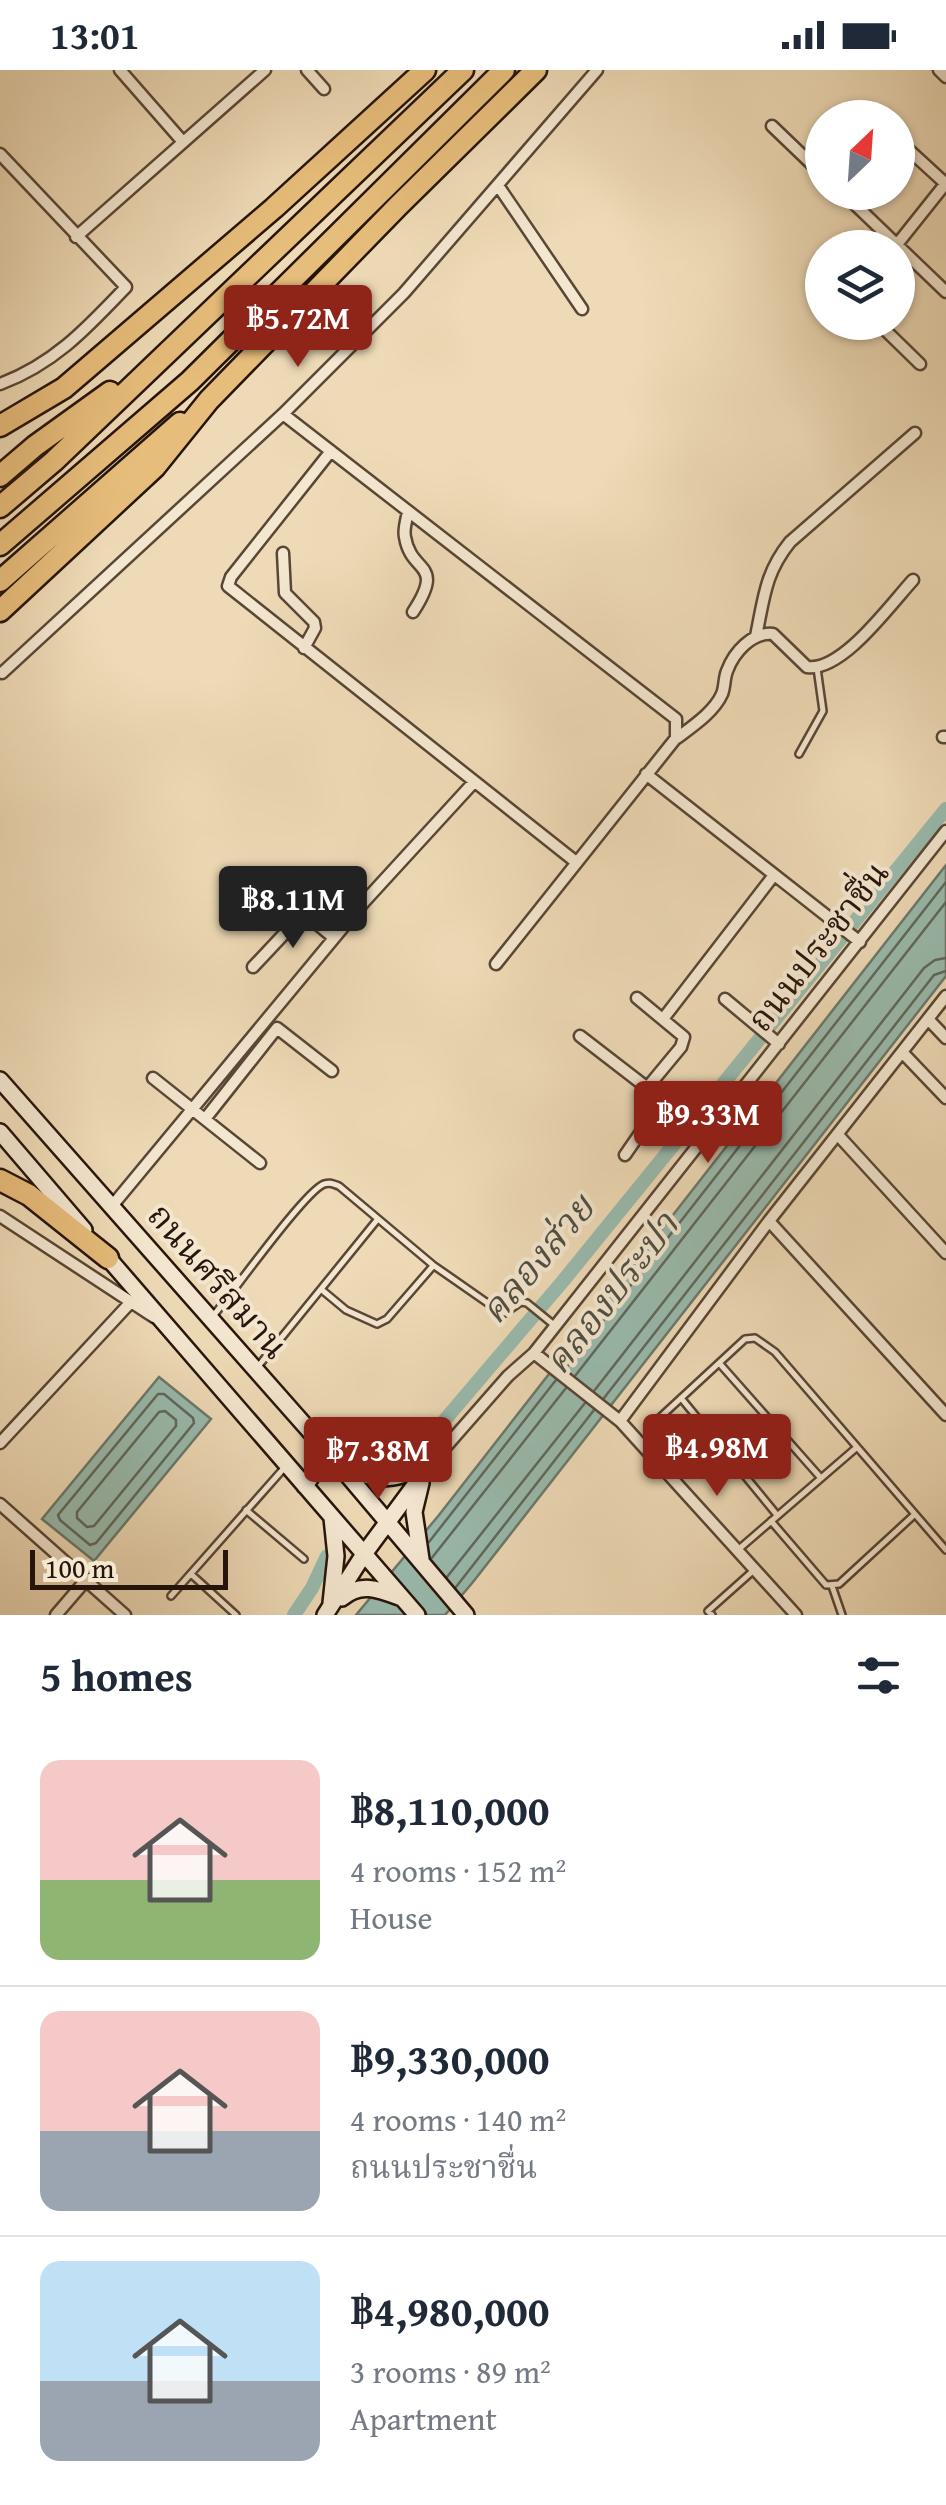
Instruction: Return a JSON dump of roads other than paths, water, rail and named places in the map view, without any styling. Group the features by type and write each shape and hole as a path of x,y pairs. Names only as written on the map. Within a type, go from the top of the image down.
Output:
{"highway":[{"path":"0,426 64,388 274,208 424,70"},
{"path":"0,507 463,70"},
{"path":"0,545 190,381 504,70"},
{"path":"0,611 155,467 209,400 536,70"},
{"path":"0,476 35,446 165,353"},
{"path":"0,581 142,454 209,400"},
{"path":"0,1180 28,1195 108,1258"}],"main road":[{"name":"ถนนศรีสมาน","path":"0,1080 256,1369 387,1524 411,1543 422,1564 462,1610"},
{"name":"ถนนศรีสมาน","path":"0,1132 364,1554 379,1582"},
{"path":"305,1486 319,1466 334,1459 366,1478 386,1480 429,1466"},
{"path":"328,1611 364,1554 429,1466"},
{"path":"411,1543 416,1501 429,1466"},
{"path":"328,1611 336,1556 332,1518"},
{"path":"328,1611 352,1589 379,1582 416,1615"}],"street":[{"path":"120,70 184,142"},
{"path":"76,237 265,70"},
{"path":"308,70 324,89"},
{"path":"2,673 283,414 404,293 597,70"},
{"path":"939,70 946,76"},
{"path":"772,126 805,158"},
{"path":"0,154 126,287 74,342 41,365 0,384"},
{"path":"908,230 946,183 915,155"},
{"path":"499,187 582,308"},
{"path":"860,210 879,230"},
{"path":"915,264 946,292"},
{"path":"895,340 920,364"},
{"path":"283,414 676,720 676,738"},
{"path":"756,636 770,570 790,542 915,432"},
{"path":"331,451 231,577 228,586 576,862"},
{"path":"408,512 405,540 426,574 428,586 413,612"},
{"path":"283,552 285,593 314,622 304,648"},
{"path":"496,964 676,738 714,706 722,694 726,672 745,644 756,636 773,634 799,661 817,668 835,660 855,642 913,580"},
{"path":"646,774 852,936"},
{"path":"112,1206 334,938 474,782"},
{"name":"ถนนประชาชื่น","path":"429,1466 534,1352 704,1131 771,1036 852,936 946,831"},
{"path":"664,1018 774,875"},
{"path":"252,967 299,918 311,920 334,938"},
{"path":"620,1421 946,996"},
{"path":"637,998 681,1031 683,1041 647,1088"},
{"path":"726,998 771,1036"},
{"path":"928,1019 946,1038"},
{"path":"205,1119 277,1028 332,1072"},
{"path":"580,1036 704,1131"},
{"path":"902,1052 946,1098"},
{"path":"154,1078 260,1163"},
{"path":"625,1154 663,1100"},
{"path":"838,1135 946,1254"},
{"path":"0,1216 164,1323"},
{"path":"769,1222 946,1415"},
{"path":"0,1443 130,1303"},
{"path":"534,1352 620,1421 796,1615"},
{"path":"0,1504 125,1615"},
{"path":"56,1615 86,1580"}],"lane":[{"path":"798,754 823,710 817,668"},
{"path":"210,1318 295,1212 329,1183 340,1186 434,1265 499,1311 505,1313 521,1302 555,1326"},
{"path":"256,1369 378,1220"},
{"path":"322,1290 346,1310 378,1324 388,1319 434,1265"},
{"path":"653,1424 745,1339 764,1342 946,1550"},
{"path":"720,1364 820,1478"},
{"path":"681,1398 826,1585 839,1584 914,1516"},
{"path":"737,1551 856,1448"},
{"path":"171,1596 287,1465"},
{"path":"246,1510 304,1559"},
{"path":"712,1615 708,1611 754,1570"},
{"path":"190,1574 236,1615"},
{"path":"832,1586 842,1615"}],"water":[{"path":"946,865 946,976 473,1582 445,1615 356,1615 439,1515"},
{"path":"159,1377 211,1419 94,1561 42,1519"}],"waterway":[{"name":"คลองส่วย","path":"399,1467 415,1455 563,1281 946,809"},
{"name":"คลองส่วย","path":"294,1615 327,1556"}],"water label":[{"name":"คลองประปา","path":"611,1293"}]}
